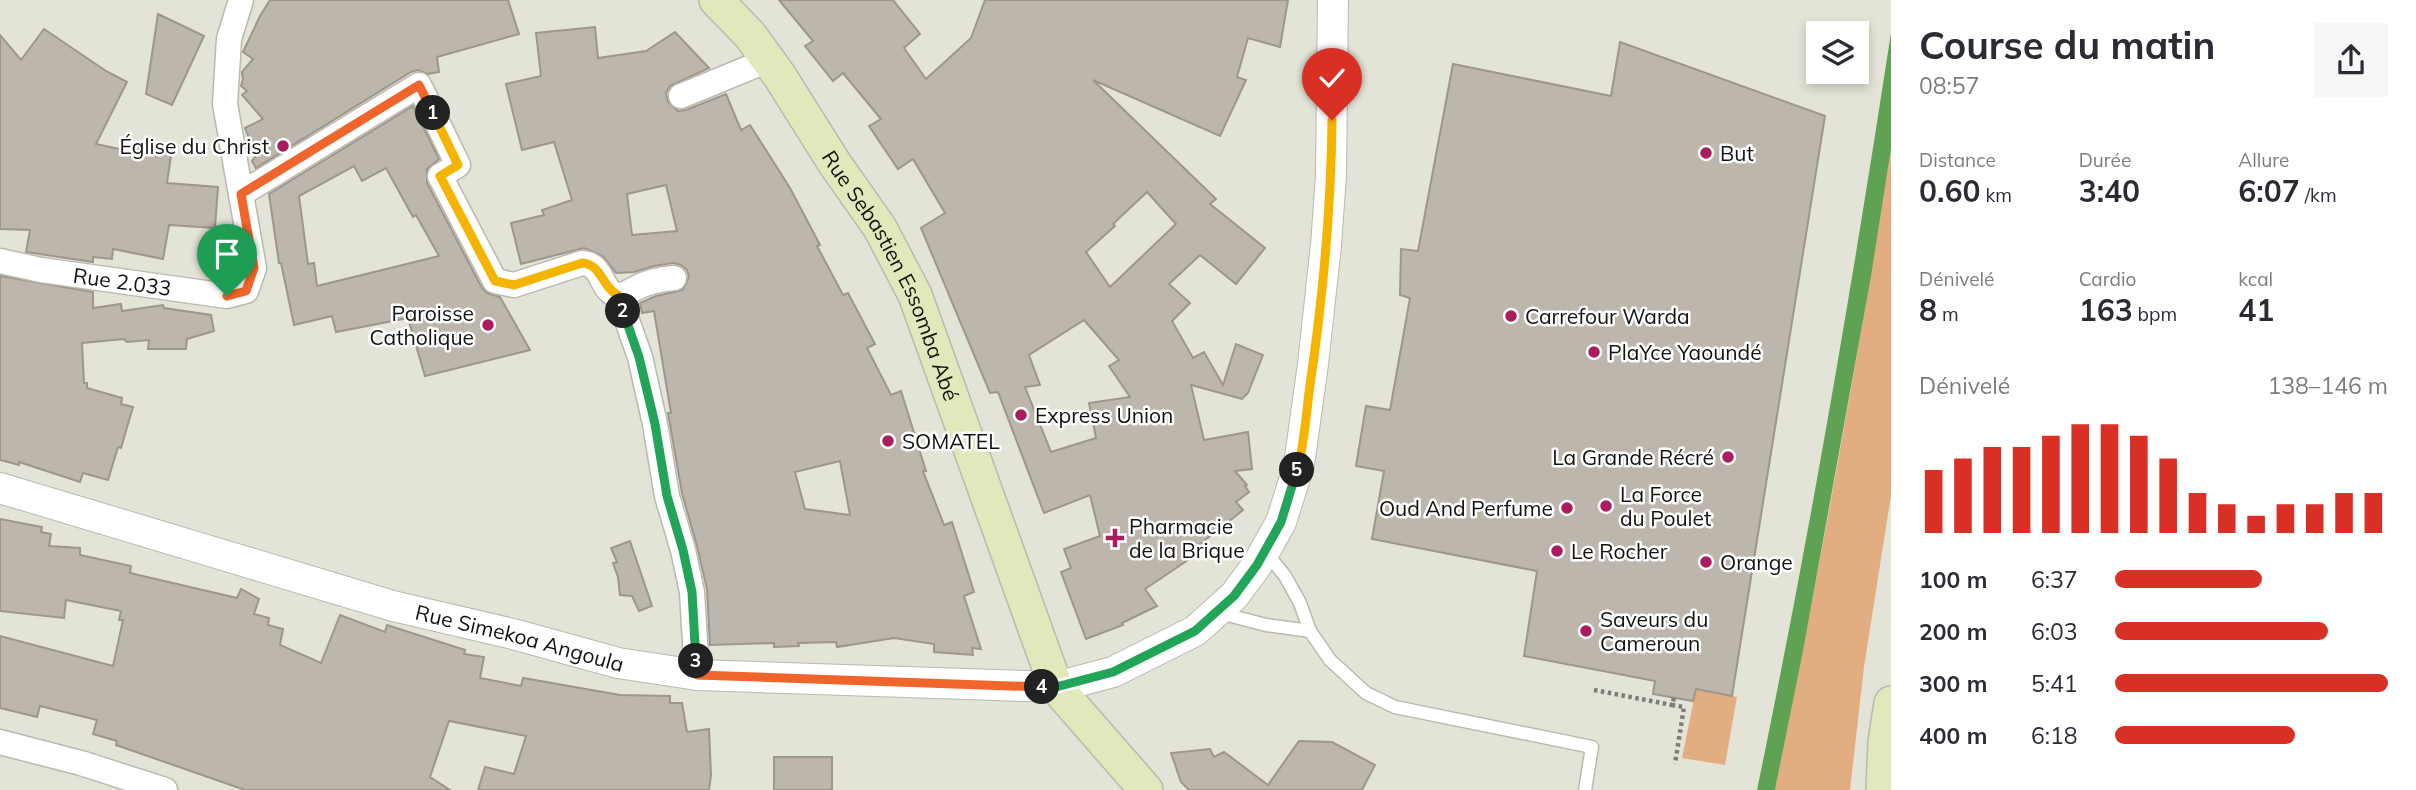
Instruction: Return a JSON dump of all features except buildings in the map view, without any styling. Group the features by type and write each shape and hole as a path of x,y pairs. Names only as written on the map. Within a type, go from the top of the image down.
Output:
{"main road":[{"name":"Rue Sebastien Essomba Abé","path":"716,0 750,35 768,60 880,228 915,295 1056,687 1146,790"},
{"path":"1882,790 1891,703"}],"street":[{"path":"240,0 229,39 225,104 241,194 419,85 458,165 440,176 495,281 514,285 582,263 590,263 595,267 611,292 618,295 650,280 674,278"},
{"name":"Rue Simekoa Angoula","path":"0,488 393,606 513,634 618,663 697,675 1056,687 1113,672 1195,631 1217,612 1234,596 1281,522 1298,466 1326,245 1331,175 1333,0"},
{"path":"681,96 768,60"},
{"name":"Rue 2.033","path":"0,261 41,270 227,296 246,291 254,268 241,194"},
{"path":"618,295 639,357 655,424 667,496 692,592 697,675"},
{"path":"0,742 81,763 165,790"}],"lane":[{"path":"1265,551 1285,576 1300,603 1310,631 1330,660 1366,693 1395,707 1592,747 1585,790"},
{"path":"1217,612 1266,625 1310,631"}],"path":[{"path":"1594,690 1684,707 1675,764"},
{"path":"1672,705 1674,698"}],"shaded area":[{"path":"1891,33 1891,149 1871,276 1775,790 1757,790 1829,413"},
{"path":"1891,149 1891,495 1864,667 1850,790 1775,790 1865,310"},
{"path":"1696,689 1737,697 1725,765 1682,758"}],"place":[{"name":"Église du Christ","path":"283,146"},
{"name":"But","path":"1706,153"},
{"name":"Carrefour Warda","path":"1511,316"},
{"name":"Paroisse Catholique","path":"488,325"},
{"name":"PlaYce Yaoundé","path":"1594,352"},
{"name":"Express Union","path":"1021,415"},
{"name":"SOMATEL","path":"888,441"},
{"name":"La Grande Récré","path":"1728,457"},
{"name":"La Force du Poulet","path":"1606,506"},
{"name":"Oud And Perfume","path":"1567,508"},
{"name":"Pharmacie de la Brique","path":"1115,538"},
{"name":"Le Rocher","path":"1557,551"},
{"name":"Orange","path":"1706,562"},
{"name":"Saveurs du Cameroun","path":"1586,631"}],"route":[{"path":"227,296 246,291 254,268 241,194 419,85 458,165 440,176 495,281 514,285 582,263 590,263 611,292 618,295 639,357 655,424 667,496 692,592 697,675 1056,687 1113,672 1195,631 1234,596 1257,565 1281,522 1298,466 1313,364 1326,245 1332,120"}]}
